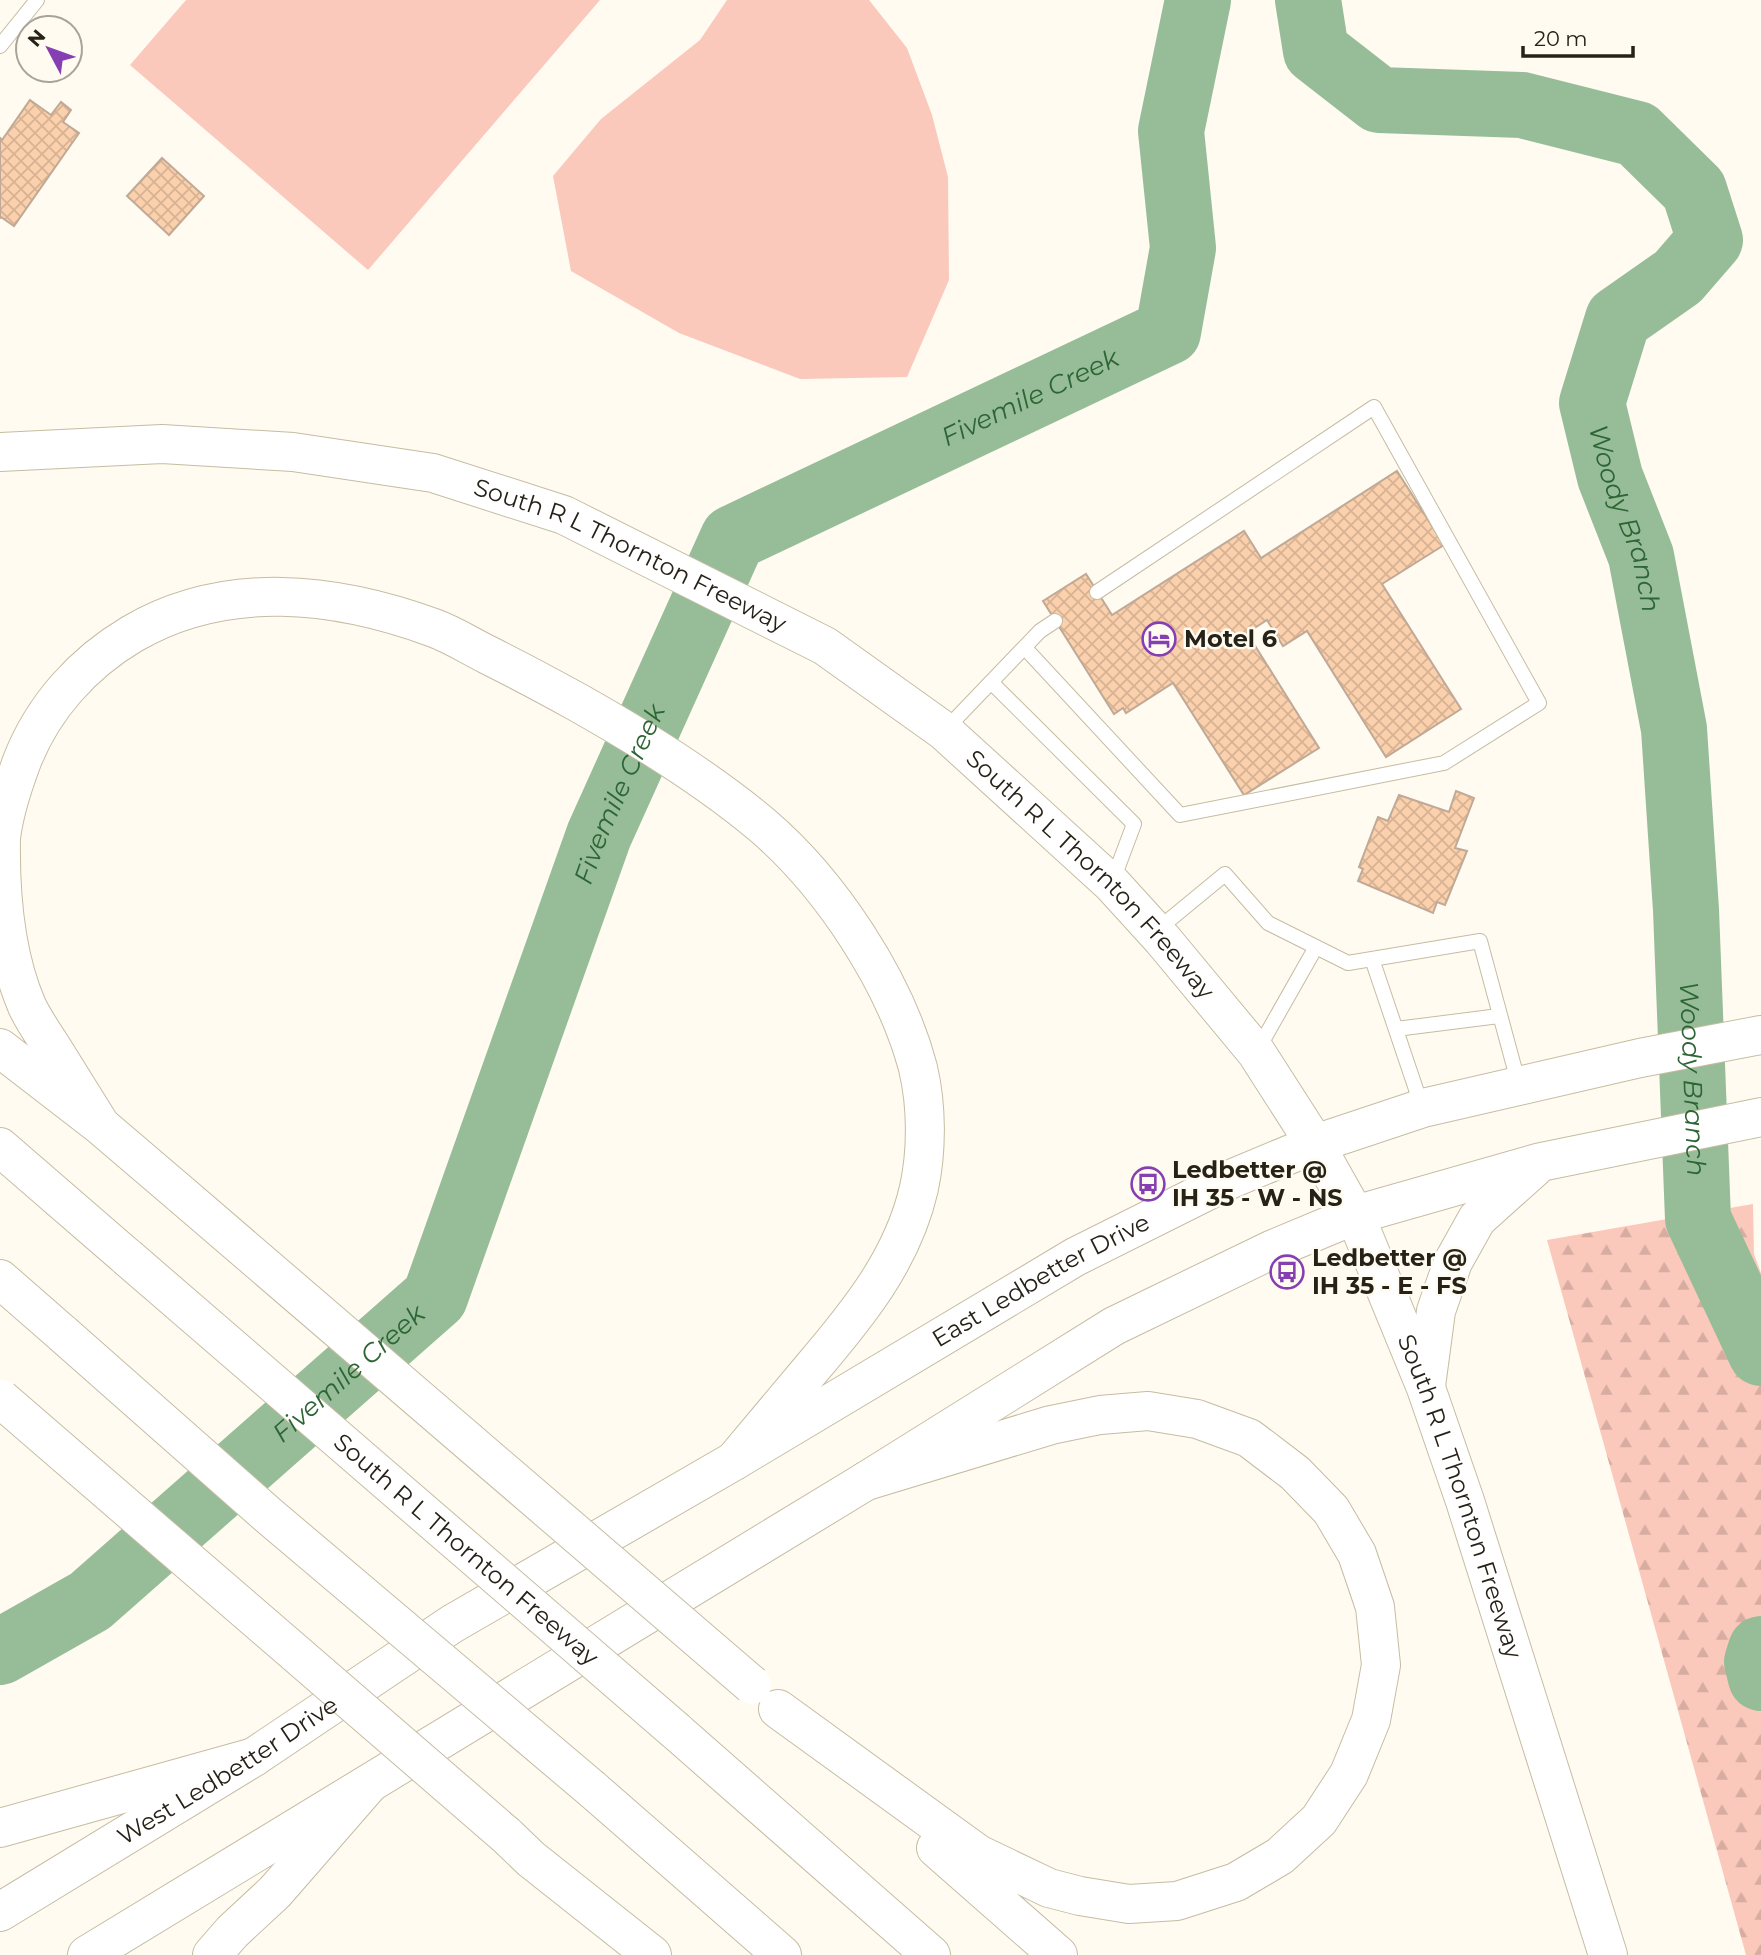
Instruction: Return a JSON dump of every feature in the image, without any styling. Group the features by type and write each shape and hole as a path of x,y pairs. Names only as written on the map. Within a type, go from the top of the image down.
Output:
{"main road":[{"name":"South R L Thornton Freeway","path":"0,452 162,444 293,452 433,473 564,515 825,646 944,731 1112,884 1256,1052 1315,1144 1355,1215 1426,1388 1465,1501 1608,1955"},
{"path":"101,1126 28,1009 9,950 1,894 1,836 13,784 33,734 68,685 107,649 159,619 209,603 257,598 313,599 364,606 438,630 543,683 632,733 716,790 764,827 806,869 842,915 876,967 901,1019 918,1070 925,1128 920,1186 904,1238 876,1288 734,1461"},
{"name":"East Ledbetter Drive","path":"452,1624 734,1461 1075,1257 1231,1179 1315,1144 1423,1108 1640,1058 1761,1035"},
{"path":"0,1048 101,1126 183,1196 765,1697 1058,1955"},
{"path":"87,1955 866,1481 1114,1326 1271,1250 1355,1215 1541,1162 1761,1117"},
{"name":"South R L Thornton Freeway","path":"0,1147 931,1955"},
{"path":"1426,1388 1436,1311 1453,1262 1477,1219 1541,1162"},
{"path":"0,1279 268,1514 592,1789 782,1955"},
{"path":"1,1398 518,1847 652,1955"},
{"path":"765,1697 978,1854 1049,1888 1129,1904 1177,1901 1236,1882 1280,1856 1319,1820 1349,1774 1371,1720 1381,1665 1375,1607 1357,1554 1331,1510 1295,1473 1249,1438 1197,1419 1148,1411 1100,1415 1051,1425 866,1481"},
{"name":"West Ledbetter Drive","path":"0,1912 254,1757 452,1624"},
{"path":"0,1828 254,1757"},
{"path":"212,1955 232,1932 275,1892 369,1784"},
{"path":"518,1847 613,1955"}],"lane":[{"path":"0,46 37,0"},
{"path":"1025,648 1180,815 1444,763 1539,703 1374,407 1097,592"},
{"path":"944,731 1040,631 1055,621"},
{"path":"992,683 1134,824 1112,884"},
{"path":"1155,932 1225,874 1269,923 1348,963 1480,941 1519,1086"},
{"path":"1256,1052 1316,947"},
{"path":"1372,959 1423,1108"},
{"path":"1396,1029 1499,1016"}],"green space":[{"path":"186,0 600,0 368,270 130,65"},
{"path":"727,0 869,0 907,48 932,115 948,177 949,280 907,377 800,379 679,333 571,271 553,176 601,119 700,40"},
{"path":"1753,1204 1754,1254 1761,1273 1761,1955 1746,1955 1547,1240"}],"building":[{"path":"30,100 51,115 61,102 71,110 63,122 79,133 14,226 0,218 0,138 2,140"},
{"path":"162,158 204,196 169,235 127,196"},
{"name":"Motel 6","path":"1397,471 1444,545 1382,584 1461,709 1386,757 1307,631 1283,646 1267,620 1247,633 1319,748 1244,795 1173,683 1126,713 1123,708 1114,714 1043,601 1086,574 1112,615 1244,531 1261,558"},
{"path":"1456,791 1474,798 1455,848 1467,851 1445,905 1437,902 1433,913 1358,881 1363,869 1359,867 1378,817 1388,821 1399,795 1449,812"}],"waterway":[{"name":"Fivemile Creek","path":"0,1652 90,1601 435,1297 599,835 733,538 1168,332 1183,248 1171,131 1198,0"},
{"name":"Woody Branch","path":"1308,0 1316,51 1379,100 1522,105 1637,134 1694,190 1710,240 1678,277 1618,319 1592,403 1610,477 1641,556 1674,729 1686,910 1698,1219 1761,1353"},
{"name":"Woody Branch","path":"1761,1649 1757,1662 1761,1678"}],"place":[{"name":"Motel 6","path":"1159,639"},
{"name":"Ledbetter @ IH 35 - W - NS","path":"1148,1184"},
{"name":"Ledbetter @ IH 35 - E - FS","path":"1287,1272"}]}
